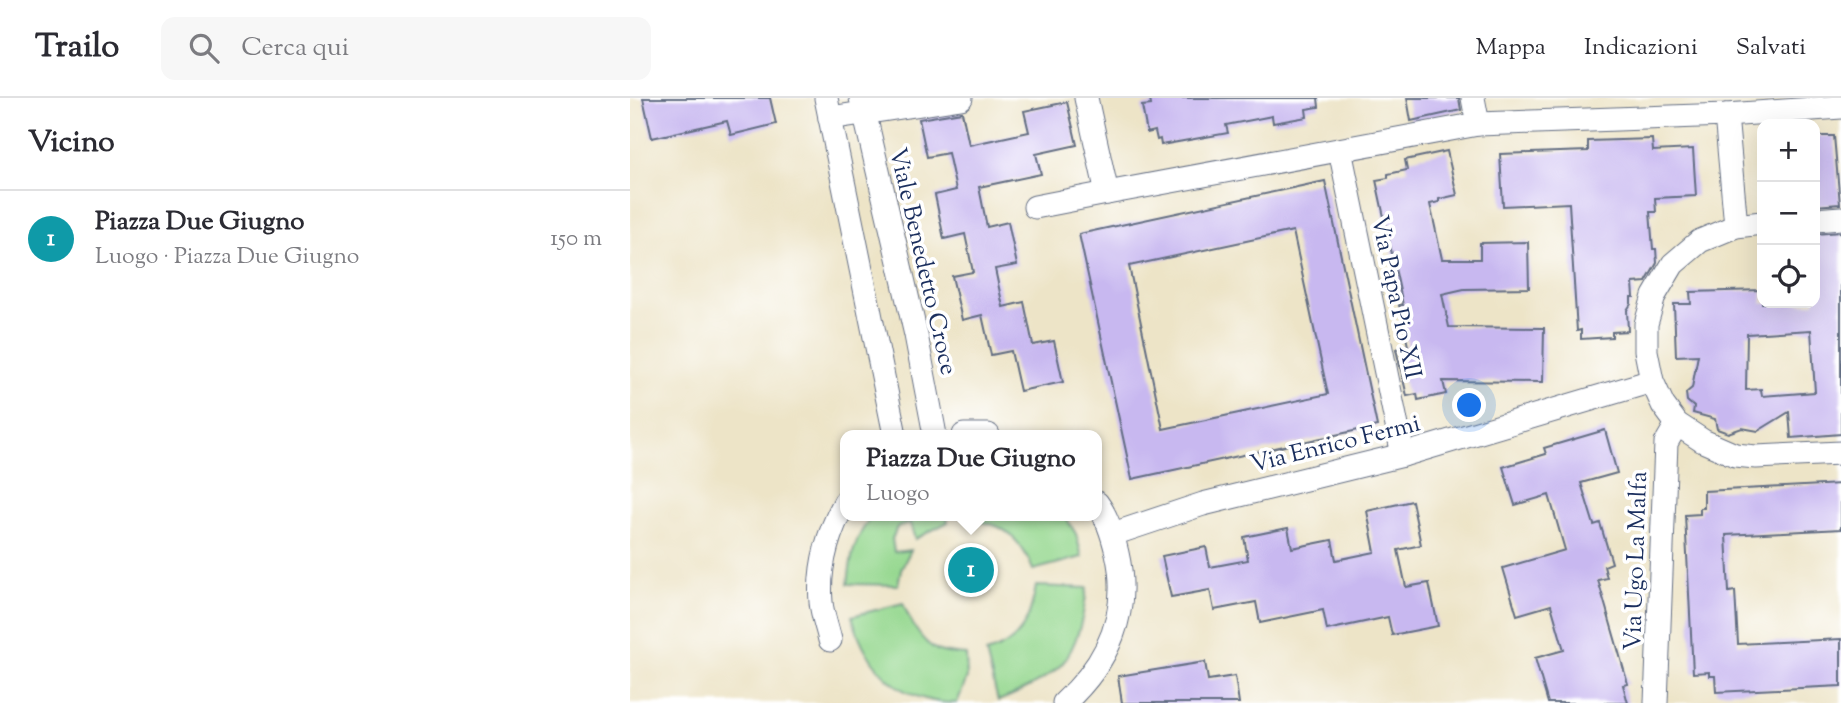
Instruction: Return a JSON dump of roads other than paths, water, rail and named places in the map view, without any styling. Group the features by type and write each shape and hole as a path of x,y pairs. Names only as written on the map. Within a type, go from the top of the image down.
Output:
{"street":[{"path":"894,430 828,108 961,98"},
{"path":"1086,98 1107,193"},
{"path":"1472,98 1478,124"},
{"name":"Viale Benedetto Croce","path":"862,105 916,335 933,430"},
{"path":"1035,207 1478,124 1727,115 1841,107"},
{"path":"1727,115 1736,226"},
{"name":"Via Papa Pio XII","path":"1340,150 1403,455"},
{"path":"1820,220 1841,218"},
{"path":"1757,224 1736,226 1700,241 1673,264 1654,296 1646,324 1646,351 1652,381 1663,405 1678,424 1703,441 1735,455 1756,457 1841,453"},
{"name":"Via Enrico Fermi","path":"1113,534 1203,504 1403,455 1652,381"},
{"name":"Via Ugo La Malfa","path":"1656,703 1666,443 1678,424"},
{"path":"830,639 821,602 822,559 840,512"},
{"path":"1064,703 1085,684 1104,656 1120,604 1120,568 1113,534 1102,513"}],"place":[{"name":"Piazza Due Giugno","path":"971,570"}]}
